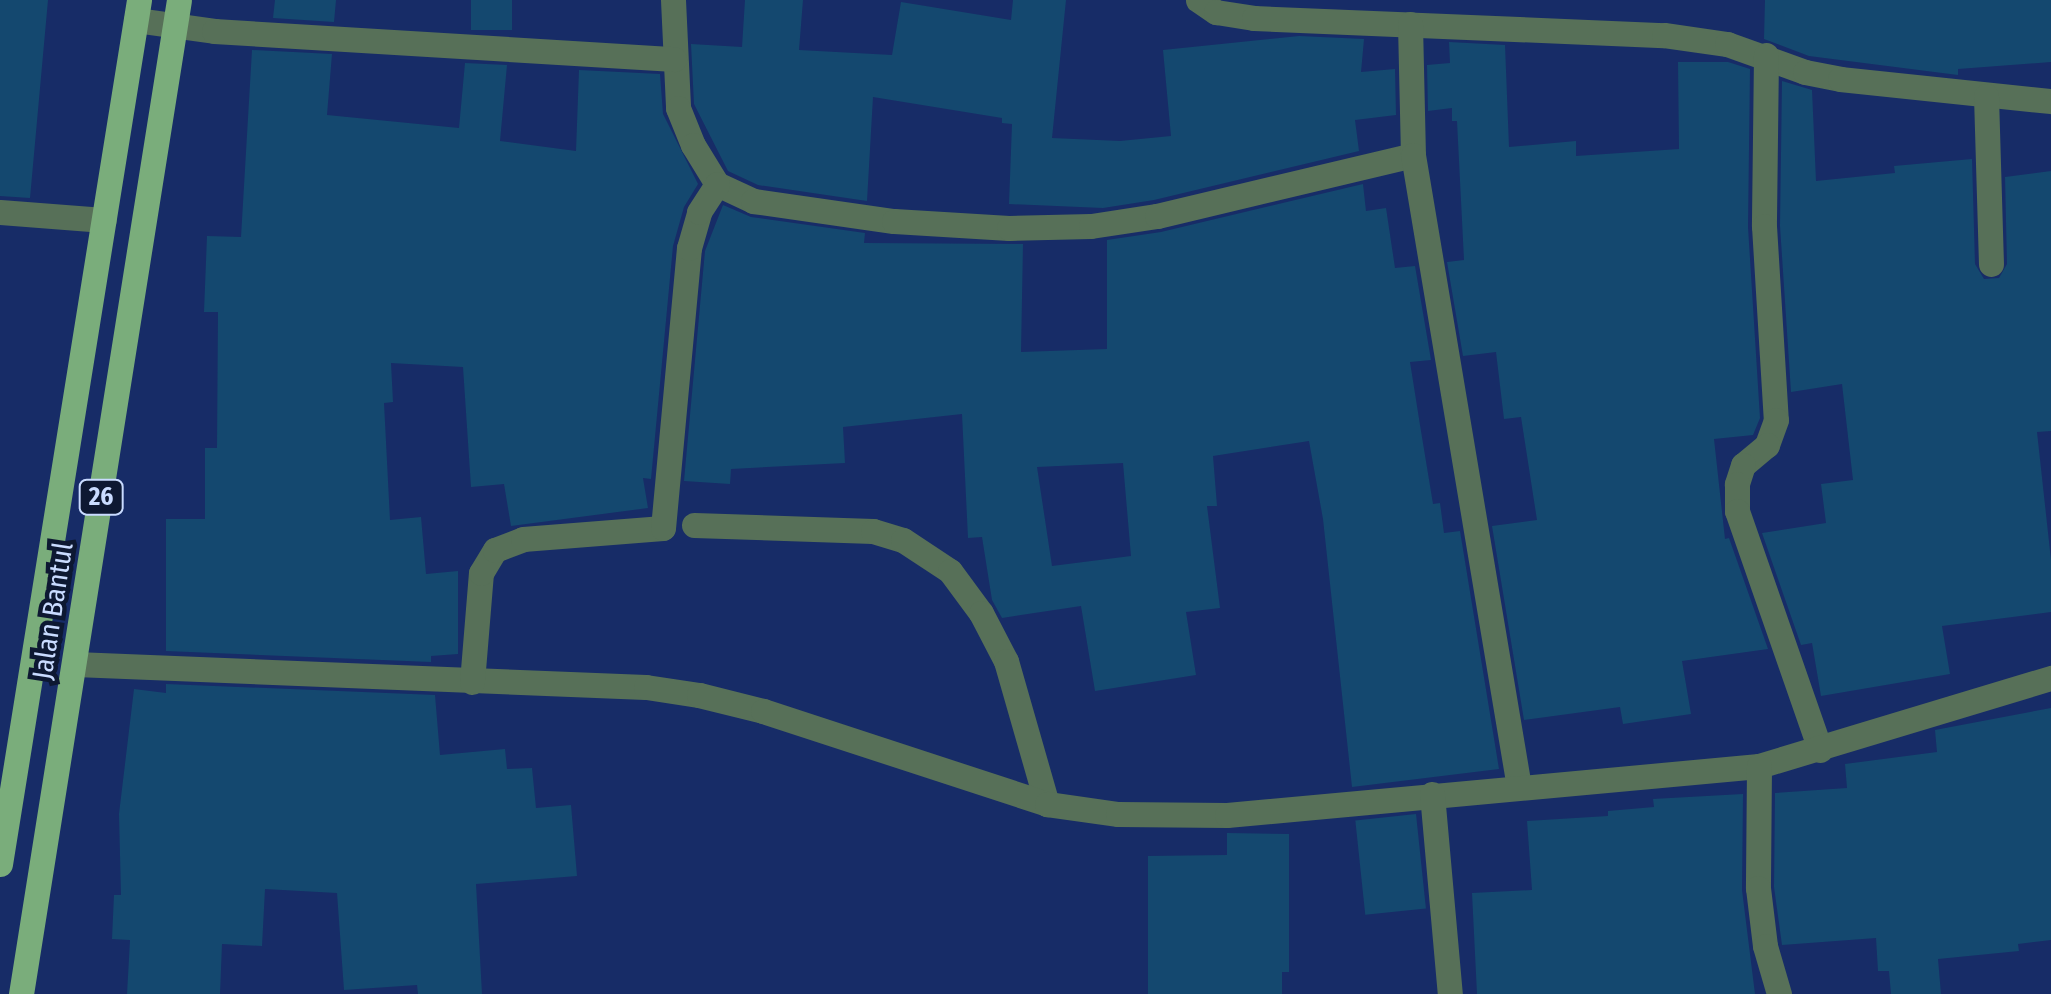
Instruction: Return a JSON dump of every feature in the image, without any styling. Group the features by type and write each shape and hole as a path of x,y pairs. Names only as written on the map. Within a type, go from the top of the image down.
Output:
{"main road":[{"name":"Jalan Bantul","path":"0,864 137,10"},
{"name":"Jalan Bantul","path":"22,994 177,13"}],"street":[{"path":"673,0 678,108 693,145 717,184 753,201 894,221 1009,228 1091,226 1158,216 1412,155"},
{"path":"1198,0 1216,12 1254,18 1664,35 1726,44 1806,72 1840,79 2051,101"},
{"path":"137,10 674,59"},
{"path":"1410,24 1412,155 1519,787"},
{"path":"1766,55 1764,226 1776,420 1767,445 1742,465 1736,484 1737,510 1820,750"},
{"path":"1986,96 1991,264"},
{"path":"472,682 479,585 485,563 495,550 523,540 663,528 689,248 700,212 717,184"},
{"path":"0,212 104,220"},
{"path":"694,525 873,531 903,540 950,571 981,612 1006,661 1048,804"},
{"path":"74,664 646,688 699,695 763,711 1048,804 1118,814 1227,815 1760,766 2051,678"},
{"path":"1760,766 1758,888 1764,946 1779,994"},
{"path":"1432,794 1450,994"}],"building":[{"path":"0,0 48,0 30,198 0,196"},
{"path":"275,0 336,0 334,22 273,18"},
{"path":"471,0 512,0 512,30 471,30"},
{"path":"745,0 803,0 799,50 892,55 901,2 1011,20 1013,0 1066,0 1052,138 1120,141 1171,136 1163,50 1299,36 1364,39 1361,72 1395,69 1396,115 1355,120 1359,151 1154,200 1103,208 1009,204 1012,124 1002,123 1002,118 873,97 867,201 758,185 728,171 694,104 691,44 742,47"},
{"path":"1765,0 2051,0 2051,62 1958,69 1958,75 1809,56 1764,39"},
{"path":"1449,42 1505,45 1509,147 1576,141 1576,156 1679,149 1678,62 1728,62 1750,69 1748,227 1760,418 1753,435 1714,439 1725,539 1729,538 1768,649 1682,661 1691,714 1623,724 1620,707 1524,720 1492,526 1537,520 1521,417 1504,419 1496,352 1463,356 1447,262 1464,260 1457,121 1452,121 1452,108 1428,111 1427,65 1450,63"},
{"path":"252,50 332,54 327,115 459,128 465,63 507,65 500,141 576,151 579,70 660,74 663,114 698,184 684,207 673,246 651,479 643,478 648,508 511,526 504,484 471,487 463,367 391,363 393,402 384,403 390,520 421,517 426,574 458,571 458,654 431,656 431,662 166,651 166,519 205,519 205,448 217,448 218,312 204,312 207,236 241,237"},
{"path":"1782,81 1812,90 1816,181 1895,173 1894,166 1972,159 1975,264 1984,279 1999,278 2007,264 2005,177 2051,171 2051,431 2037,432 2051,560 2051,612 1942,626 1950,674 1821,696 1812,643 1801,645 1762,533 1826,523 1821,484 1853,480 1842,384 1791,392 1780,226"},
{"path":"1363,184 1366,211 1386,208 1395,268 1415,266 1431,360 1410,362 1433,504 1440,503 1444,533 1460,531 1499,769 1352,787 1323,519 1309,441 1213,456 1217,506 1207,506 1220,608 1186,612 1196,675 1095,691 1081,606 1002,618 992,600 982,537 968,538 962,414 843,427 845,463 731,469 730,484 684,481 705,251 723,205 751,217 865,233 864,243 1023,244 1021,352 1107,349 1107,240 1161,232","holes":["1123,463 1131,556 1052,566 1037,467"]},
{"path":"166,684 435,695 440,755 505,749 507,769 532,768 536,808 571,805 577,876 476,884 482,994 418,994 417,985 344,990 337,893 265,889 262,946 222,944 220,994 127,994 130,940 112,939 114,895 121,895 119,814 134,689 166,693"},
{"path":"2051,708 2051,940 2018,944 2019,951 1938,959 1941,994 1891,994 1889,971 1878,971 1876,938 1782,945 1774,887 1775,793 1847,788 1845,764 1937,752 1935,730"},
{"path":"1743,794 1742,890 1755,994 1477,994 1472,893 1532,890 1527,821 1608,816 1608,811 1654,807 1653,799"},
{"path":"1416,814 1426,908 1365,915 1355,820"},
{"path":"1227,833 1289,834 1289,972 1282,972 1282,994 1148,994 1148,856 1227,855"}]}
